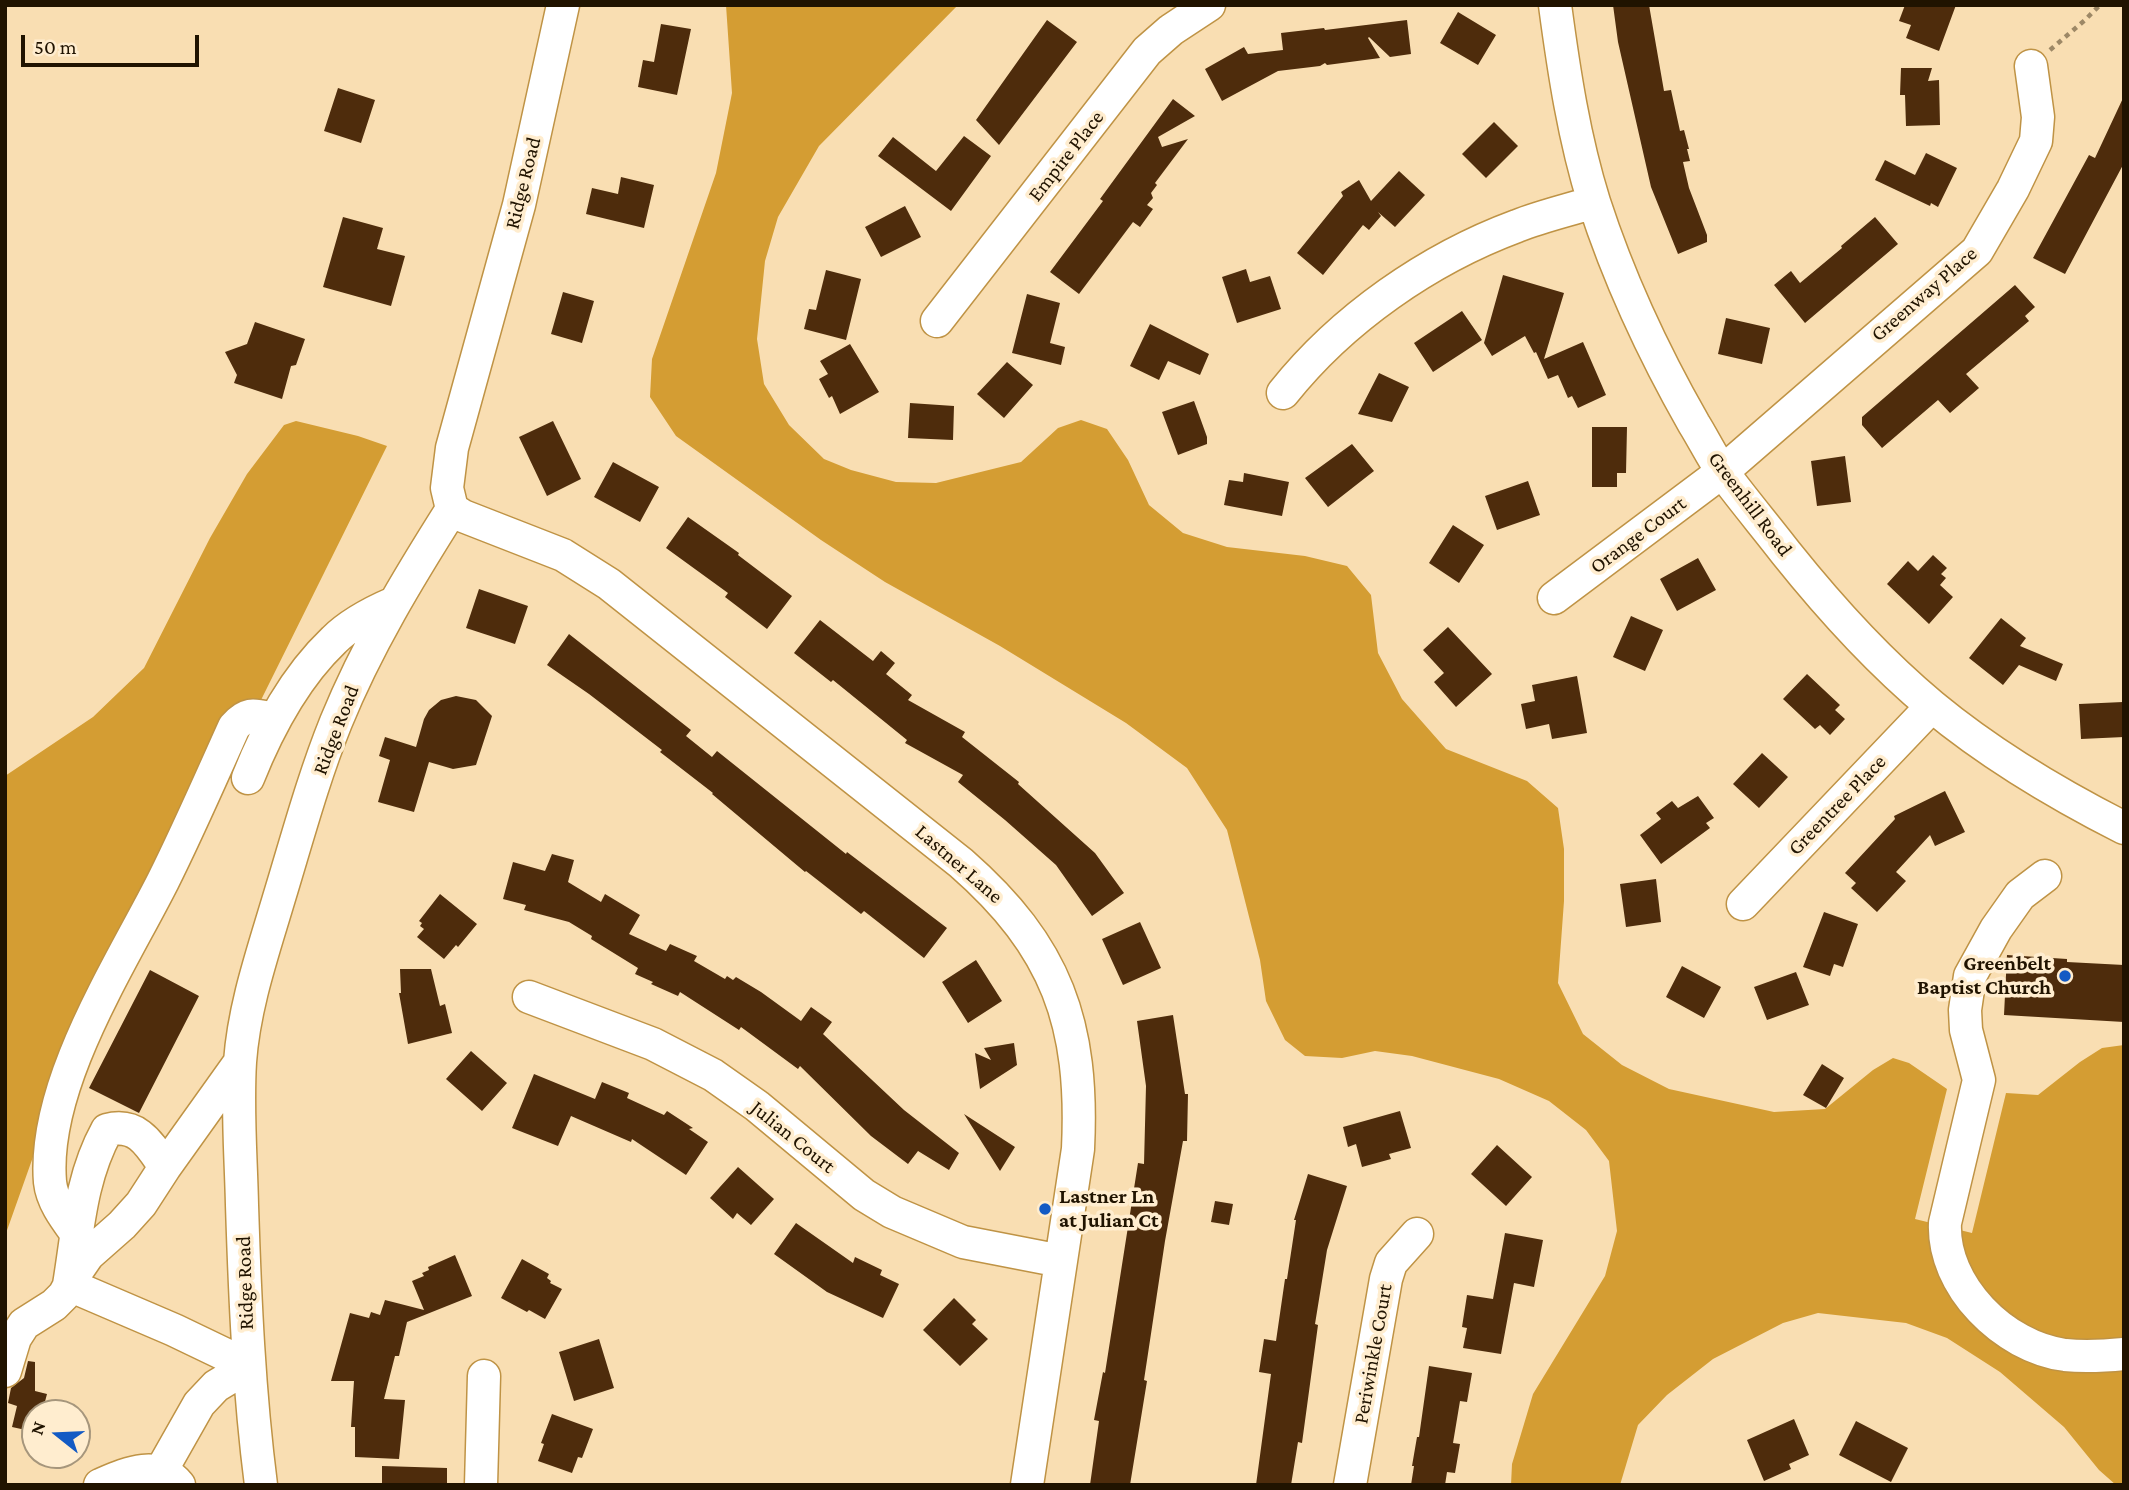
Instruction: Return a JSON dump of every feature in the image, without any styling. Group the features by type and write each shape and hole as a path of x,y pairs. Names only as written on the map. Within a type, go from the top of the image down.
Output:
{"street":[{"name":"Ridge Road","path":"261,1485 249,1366 240,1156 240,1062 246,1020 298,832 336,723 394,603 453,509 447,488 452,447 519,205 563,5"},
{"name":"Empire Place","path":"937,321 1147,51 1171,30 1209,5"},
{"name":"Greenhill Road","path":"1555,5 1566,81 1594,202 1648,335 1680,399 1723,472 1852,631 1932,706 2018,767 2124,828"},
{"name":"Greenway Place","path":"1723,472 1977,251 2013,189 2036,141 2038,117 2031,66"},
{"path":"1283,393 1333,340 1387,296 1422,273 1462,250 1517,226 1594,202"},
{"name":"Orange Court","path":"1553,598 1723,472"},
{"name":"Lastner Lane","path":"453,509 463,516 563,555 609,584 961,863 1007,905 1048,969 1073,1035 1080,1107 1078,1149 1027,1485"},
{"path":"248,778 274,719 334,639 354,624 394,603"},
{"name":"Greentree Place","path":"1743,904 1932,706"},
{"path":"76,1233 60,1210 50,1184 53,1134 72,1061 164,879 234,727 242,717 252,715 274,719"},
{"path":"2045,876 2020,895 1969,975 1966,1030 1979,1080 1948,1211 1944,1241 1950,1262 1975,1302 1991,1320 2014,1335 2040,1348 2063,1354 2124,1354"},
{"name":"Julian Court","path":"529,997 653,1044 713,1074 757,1106 864,1195 892,1212 963,1242 1061,1261"},
{"path":"5,1371 15,1338 24,1324 54,1306 89,1255 141,1204 240,1062"},
{"path":"53,1134 130,1129 143,1136 165,1167"},
{"path":"69,1284 79,1209 92,1162 107,1130"},
{"name":"Periwinkle Court","path":"1350,1485 1386,1279 1391,1263 1417,1234"},
{"path":"69,1284 249,1366"},
{"path":"100,1485 144,1470 170,1478 199,1404 216,1386 249,1366"},
{"path":"481,1485 485,1376"}],"path":[{"path":"2031,66 2099,5"}],"shaded area":[{"path":"726,5 958,5 819,146 778,217 765,261 757,339 764,384 789,425 824,459 851,470 896,482 936,483 1021,462 1058,428 1081,420 1107,429 1128,460 1149,505 1183,533 1227,547 1305,556 1347,566 1371,595 1378,653 1402,699 1446,749 1527,781 1558,808 1564,849 1564,901 1558,983 1583,1034 1622,1065 1669,1089 1774,1112 1825,1109 1873,1070 1893,1058 1909,1063 1947,1089 1915,1219 1972,1233 2006,1093 2038,1095 2102,1048 2124,1045 2124,1485 2116,1485 2099,1470 2064,1427 2000,1372 1947,1338 1906,1323 1818,1313 1783,1323 1713,1359 1667,1395 1638,1425 1620,1485 1511,1485 1512,1464 1533,1394 1605,1276 1617,1231 1609,1161 1586,1130 1549,1101 1499,1079 1412,1056 1375,1051 1342,1058 1305,1056 1285,1040 1266,1001 1260,960 1227,830 1187,768 1126,723 1000,646 885,582 821,540 676,436 650,397 652,359 716,173 732,93"},
{"path":"296,421 387,446 138,948 39,1140 5,1236 5,776 93,717 144,668 210,538 247,474 284,425"}],"building":[{"path":"1613,5 1649,5 1664,91 1671,90 1680,131 1684,130 1689,149 1690,161 1683,162 1707,242 1678,254 1651,187 1618,42"},
{"path":"1905,5 1956,5 1939,51 1906,38 1911,25 1899,21"},
{"path":"1458,12 1496,35 1478,65 1440,43"},
{"path":"1047,20 1077,42 999,145 976,120"},
{"path":"1407,20 1411,54 1390,57 1369,37 1380,58 1278,71 1222,101 1205,69 1244,47 1248,54 1283,50 1281,33"},
{"path":"661,24 691,29 677,95 638,87 643,60 654,62"},
{"path":"1901,68 1932,68 1928,81 1939,80 1940,125 1906,126 1905,95 1900,95"},
{"path":"338,88 375,100 361,143 324,131"},
{"path":"2124,96 2124,163 2065,274 2033,258 2089,155 2095,158"},
{"path":"1173,99 1195,116 1158,137 1162,147 1188,139 1155,183 1157,185 1151,193 1153,198 1147,205 1153,209 1140,227 1133,222 1079,294 1050,272"},
{"path":"1494,122 1518,146 1486,178 1462,154"},
{"path":"964,136 991,156 951,211 878,156 893,137 936,171"},
{"path":"1926,153 1957,168 1938,207 1931,203 1930,206 1875,180 1885,160 1915,175"},
{"path":"1399,171 1425,195 1395,227 1378,212 1381,216 1369,230 1363,225 1323,275 1297,253 1343,196 1341,192 1359,180 1371,201"},
{"path":"621,177 654,185 644,228 586,214 592,188 618,194"},
{"path":"905,206 921,237 881,257 865,227"},
{"path":"343,217 383,228 377,249 405,256 391,306 323,287"},
{"path":"1875,217 1898,244 1805,323 1774,285 1791,271 1800,283"},
{"path":"1246,269 1250,282 1270,276 1281,309 1237,323 1222,277"},
{"path":"826,270 861,279 846,340 804,329 809,309 816,310"},
{"path":"1503,275 1564,293 1544,359 1583,342 1606,395 1578,408 1572,396 1568,398 1558,375 1548,379 1536,352 1534,353 1525,336 1492,356 1484,343"},
{"path":"2015,285 2035,307 2025,316 2029,321 1966,374 1979,388 1950,413 1938,400 1882,448 1862,425 1862,417"},
{"path":"563,292 594,301 582,343 551,334"},
{"path":"1027,294 1060,303 1050,343 1065,347 1061,365 1012,353"},
{"path":"1462,311 1482,340 1433,372 1414,343"},
{"path":"1726,318 1770,328 1762,364 1718,354"},
{"path":"255,322 305,339 296,365 291,366 282,399 234,383 237,375 225,352 247,344"},
{"path":"1150,324 1209,354 1200,375 1168,361 1159,380 1130,366"},
{"path":"850,344 879,392 840,414 832,396 829,398 819,379 828,374 820,361"},
{"path":"1007,362 1033,385 1004,418 977,394"},
{"path":"1379,373 1409,387 1392,422 1358,414"},
{"path":"1194,401 1207,444 1178,455 1162,412"},
{"path":"910,403 954,406 953,440 908,438"},
{"path":"553,421 581,479 547,496 519,437"},
{"path":"1592,427 1627,427 1626,473 1617,473 1617,487 1592,487"},
{"path":"1352,444 1374,471 1328,507 1305,478"},
{"path":"1845,456 1851,502 1817,506 1811,461"},
{"path":"613,462 659,487 640,522 594,497"},
{"path":"1244,473 1289,482 1282,516 1224,505 1229,480 1243,482"},
{"path":"1528,481 1540,515 1497,530 1485,496"},
{"path":"688,517 739,553 738,555 792,596 767,629 725,597 728,593 666,548"},
{"path":"1453,525 1484,545 1459,583 1429,563"},
{"path":"1933,555 1947,568 1941,574 1946,578 1940,585 1953,597 1929,624 1887,584 1908,561 1918,571"},
{"path":"1698,558 1716,590 1677,611 1660,579"},
{"path":"479,589 528,606 515,644 466,628"},
{"path":"1631,616 1663,630 1645,671 1613,657"},
{"path":"2001,618 2026,638 2020,646 2063,664 2056,681 2019,665 2003,685 1969,658"},
{"path":"820,620 873,661 881,651 895,663 886,674 912,695 908,700 965,732 962,737 1019,782 1018,784 1095,853 1124,893 1092,916 1056,865 958,782 963,775 905,743 907,740 833,680 831,682 794,653"},
{"path":"1448,627 1492,674 1456,707 1434,682 1444,673 1423,650"},
{"path":"569,634 691,730 686,736 712,757 717,751 846,854 847,852 947,928 924,958 864,911 861,914 805,872 713,793 660,752 662,750 547,665"},
{"path":"1807,674 1840,705 1835,710 1845,719 1830,735 1820,725 1815,729 1783,699"},
{"path":"1577,676 1587,733 1552,739 1549,724 1526,729 1521,704 1535,701 1532,685"},
{"path":"456,696 476,700 492,716 476,765 453,769 429,762 414,812 378,802 390,760 379,756 385,737 416,747 429,710 441,700"},
{"path":"2123,702 2124,737 2081,739 2079,704"},
{"path":"1762,753 1788,777 1759,808 1733,784"},
{"path":"1945,791 1965,832 1935,846 1930,835 1896,872 1906,881 1877,912 1851,888 1856,883 1845,873 1895,819 1894,816"},
{"path":"1698,796 1714,818 1706,823 1710,828 1661,864 1640,835 1661,819 1656,813 1672,801 1678,808"},
{"path":"552,854 574,860 568,882 601,902 605,894 640,915 629,934 666,951 670,944 697,956 694,961 725,979 727,976 733,980 736,977 801,1021 811,1007 832,1022 823,1034 904,1110 959,1153 949,1170 918,1151 908,1164 871,1136 800,1066 798,1069 741,1027 739,1030 680,992 678,996 651,984 653,982 635,974 638,968 569,922 524,910 526,905 503,899 513,862 545,871"},
{"path":"1656,879 1661,922 1626,927 1620,884"},
{"path":"440,894 477,924 444,959 417,937 424,929 419,921"},
{"path":"1824,912 1858,924 1843,967 1834,964 1830,976 1803,967"},
{"path":"1140,922 1161,968 1123,985 1102,939"},
{"name":"Greenbelt Baptist Church","path":"2007,955 2124,965 2124,1022 2004,1015"},
{"path":"976,960 1002,1001 968,1023 942,982"},
{"path":"1682,966 1721,987 1704,1018 1666,997"},
{"path":"400,969 431,969 440,1006 445,1004 452,1033 408,1044 399,993"},
{"path":"150,970 199,996 139,1113 89,1088"},
{"path":"1796,972 1809,1005 1767,1020 1754,987"},
{"path":"1173,1015 1185,1094 1188,1094 1187,1141 1183,1141 1165,1241 1130,1485 1090,1485 1099,1421 1094,1420 1103,1372 1105,1373 1138,1163 1144,1164 1146,1086 1137,1021"},
{"path":"1014,1043 1017,1065 980,1089 975,1053 991,1060 984,1048"},
{"path":"471,1051 507,1083 482,1111 446,1079"},
{"path":"1822,1064 1844,1078 1826,1108 1803,1095"},
{"path":"534,1074 595,1099 602,1082 629,1093 627,1098 664,1115 667,1111 693,1128 689,1129 708,1142 686,1175 632,1139 631,1142 571,1116 558,1146 512,1128"},
{"path":"1400,1111 1411,1148 1389,1154 1391,1159 1362,1167 1356,1144 1348,1147 1343,1127"},
{"path":"964,1114 1015,1147 1000,1171"},
{"path":"1497,1145 1532,1177 1506,1206 1471,1174"},
{"path":"738,1167 774,1199 751,1225 737,1213 733,1219 710,1198"},
{"path":"1308,1174 1347,1186 1327,1250 1315,1324 1318,1325 1302,1443 1298,1442 1291,1485 1256,1485 1271,1374 1259,1372 1264,1339 1276,1341 1294,1220"},
{"path":"1215,1201 1233,1204 1229,1225 1211,1222"},
{"path":"796,1223 853,1263 855,1257 882,1270 880,1275 899,1284 883,1318 827,1292 774,1254"},
{"path":"1505,1233 1543,1240 1534,1287 1514,1283 1501,1354 1463,1348 1467,1328 1462,1327 1467,1295 1493,1299"},
{"path":"455,1255 472,1296 407,1322 399,1356 395,1356 384,1399 405,1400 399,1459 355,1457 355,1427 351,1427 354,1381 331,1381 350,1313 369,1318 371,1312 380,1315 385,1300 424,1310 412,1281 424,1276 422,1273 429,1270 428,1267"},
{"path":"522,1259 549,1274 547,1278 550,1283 562,1289 545,1319 501,1298"},
{"path":"954,1298 976,1320 972,1324 988,1339 960,1366 923,1330"},
{"path":"599,1339 614,1388 574,1401 559,1352"},
{"path":"28,1361 35,1362 35,1391 47,1394 46,1399 21,1399 21,1429 12,1427 17,1406 8,1403 11,1388 24,1378"},
{"path":"1429,1366 1472,1373 1467,1402 1460,1401 1453,1443 1460,1444 1455,1473 1447,1472 1445,1485 1411,1485 1412,1466"},
{"path":"552,1414 593,1429 582,1458 578,1457 572,1473 538,1461 544,1444 541,1443"},
{"path":"1794,1419 1809,1455 1789,1464 1791,1469 1764,1481 1747,1440"},
{"path":"1856,1421 1908,1448 1891,1482 1839,1455"},
{"path":"382,1466 447,1468 447,1485 382,1485"}],"place":[{"name":"Greenbelt Baptist Church","path":"2065,976"},
{"name":"Lastner Ln at Julian Ct","path":"1045,1209"}]}
